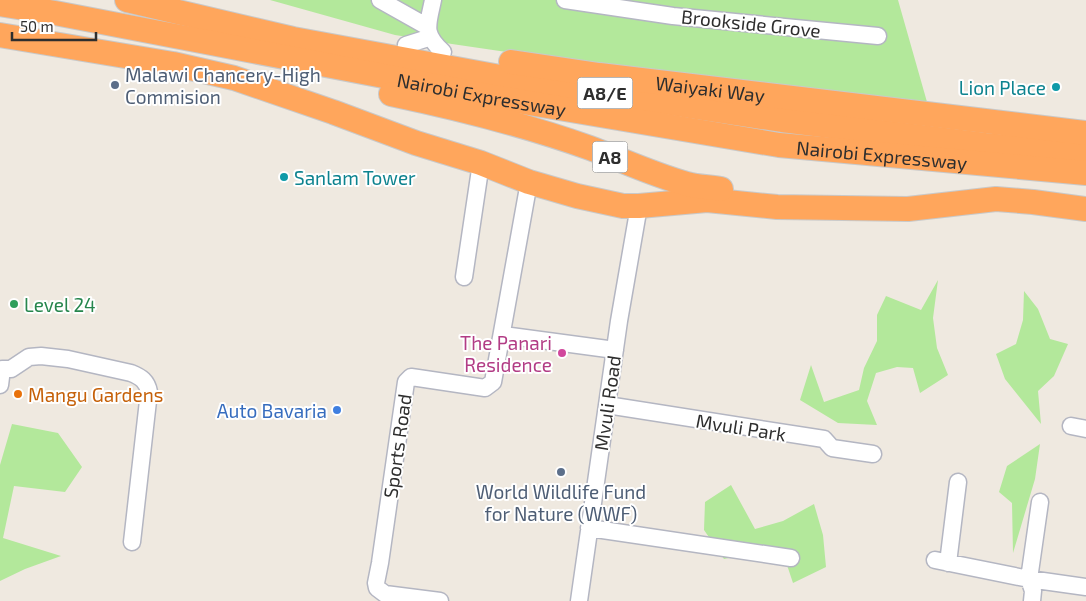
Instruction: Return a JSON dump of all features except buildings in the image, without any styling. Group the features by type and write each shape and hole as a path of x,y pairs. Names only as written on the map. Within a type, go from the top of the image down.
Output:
{"highway":[{"name":"Waiyaki Way","path":"128,0 263,17 406,45 433,38 617,77 1086,133"},
{"name":"Nairobi Expressway","path":"128,0 293,39 500,77 782,120 985,145 1086,154"},
{"name":"Nairobi Expressway","path":"0,4 488,96 779,145 1086,173"},
{"name":"A8","path":"145,31 286,72 437,103 510,123 590,148 614,159 688,185 779,196 862,201 989,188 1086,196"},
{"path":"0,35 173,64 234,78 341,114 416,144 481,163 529,182 577,196 623,206 707,200 777,207 908,209 996,199 1086,209"}],"street":[{"path":"380,0 433,38"},
{"path":"433,0 433,38"},
{"name":"Brookside Grove","path":"565,0 673,16 878,36"},
{"path":"464,277 481,163"},
{"name":"Sports Road","path":"440,601 385,594 376,588 406,382 411,377 481,388 487,387 493,382 503,335 529,182"},
{"name":"Mvuli Road","path":"579,601 615,350 640,206"},
{"path":"503,335 615,350"},
{"path":"1,374 29,357 41,356 68,359 97,367 131,373 139,376 148,385 149,392 132,542"},
{"name":"Mvuli Park","path":"607,405 824,439 832,448 873,454"},
{"path":"958,482 942,562 1029,579 1086,587"},
{"path":"1032,601 1033,592 1029,579 1040,502"},
{"path":"590,528 791,558"}],"green space":[{"path":"270,0 898,0 927,102 604,66 452,44 395,35"},
{"path":"938,280 933,318 937,348 948,375 920,393 913,368 897,367 876,373 867,401 877,425 838,423 800,400 811,365 824,402 859,390 864,368 877,341 877,315 886,296 921,310"},
{"path":"1024,291 1038,309 1050,339 1068,344 1054,376 1038,391 1041,424 1005,379 996,354 1016,344 1023,320"},
{"path":"12,424 58,433 82,467 65,492 14,486 3,538 61,556 25,569 0,581 0,465"},
{"path":"1040,444 1035,479 1013,553 1012,503 999,492 1007,466"},
{"path":"731,485 755,529 783,521 814,504 823,535 826,567 793,583 781,547 724,559 704,530 705,502"}],"place":[{"name":"Malawi Chancery-High Commision","path":"115,85"},
{"name":"Lion Place","path":"1056,87"},
{"name":"Sanlam Tower","path":"284,177"},
{"name":"Level 24","path":"14,304"},
{"name":"The Panari Residence","path":"562,353"},
{"name":"Mangu Gardens","path":"18,394"},
{"name":"Auto Bavaria","path":"337,410"},
{"name":"World Wildlife Fund for Nature (WWF)","path":"561,472"}]}
